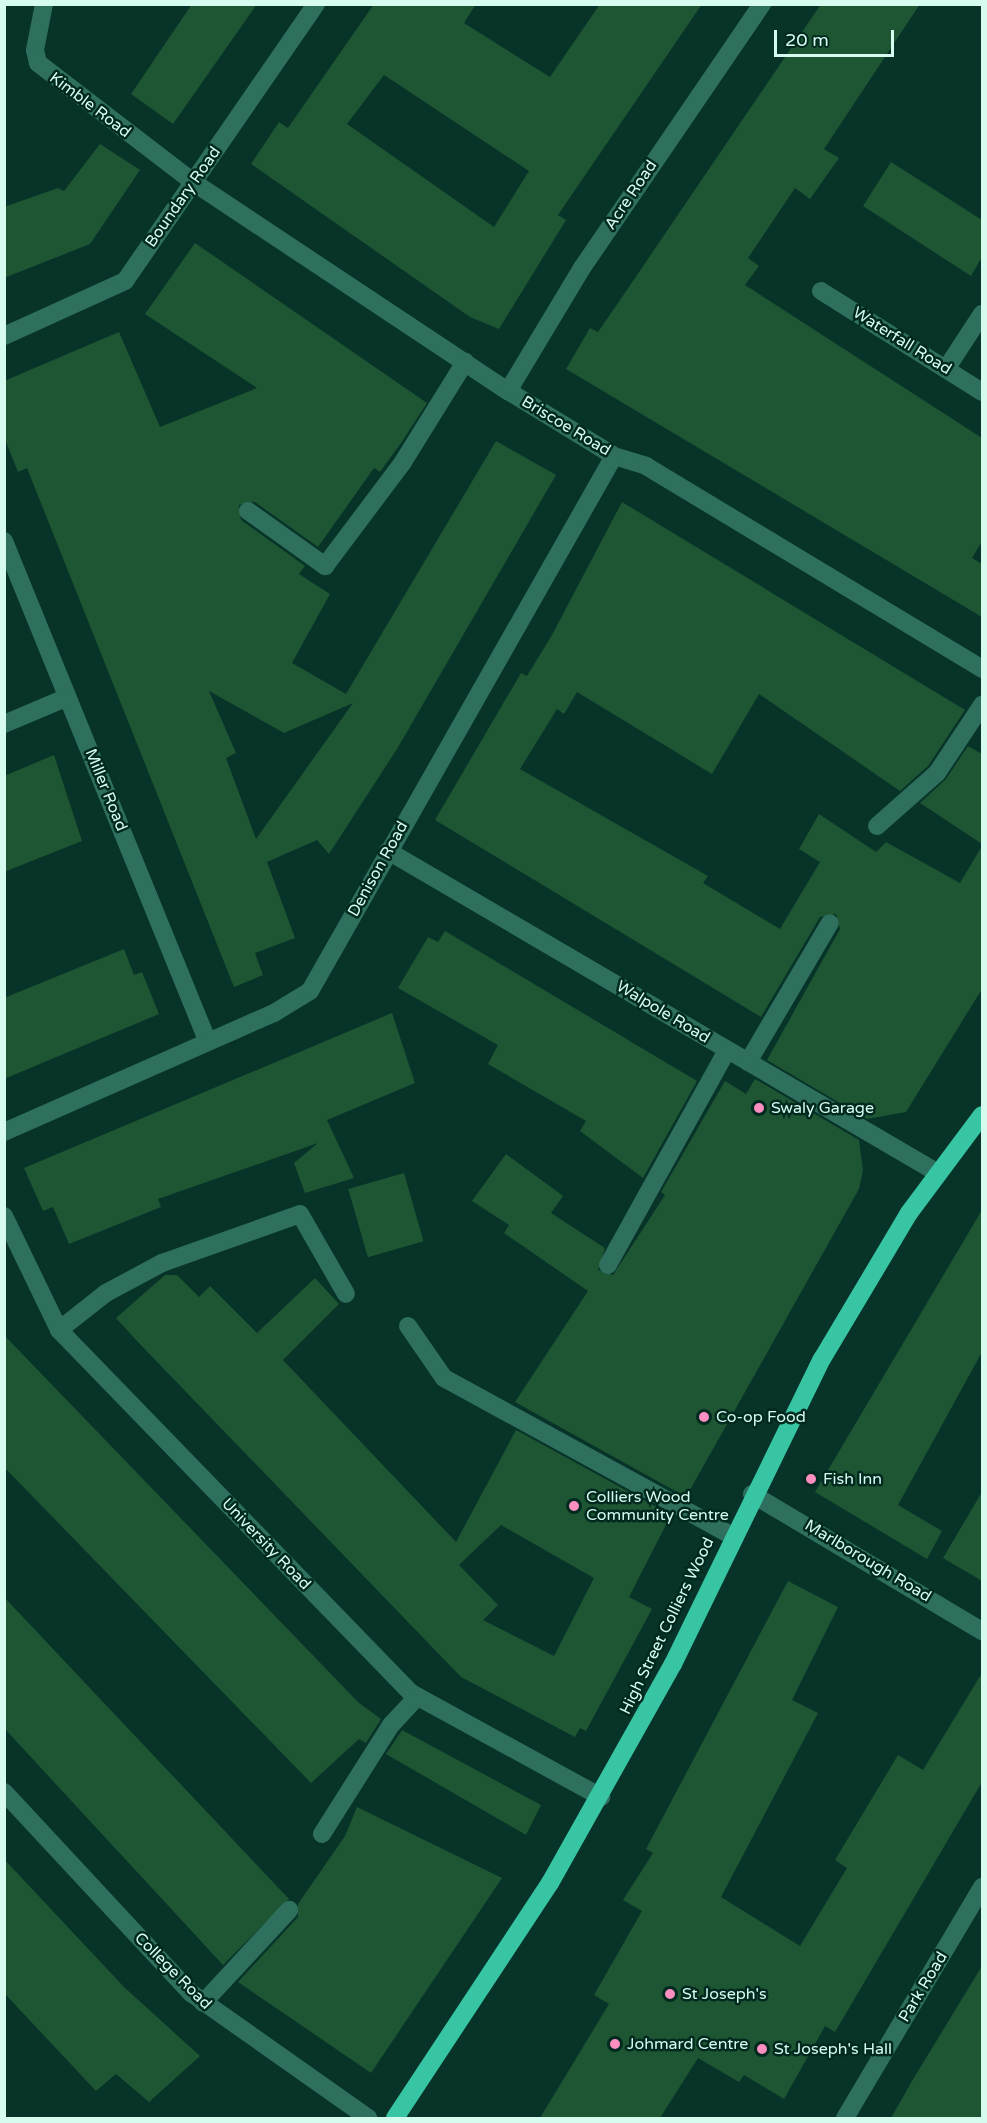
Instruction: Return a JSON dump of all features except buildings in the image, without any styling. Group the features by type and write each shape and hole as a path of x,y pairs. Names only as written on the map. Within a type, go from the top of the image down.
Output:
{"highway":[{"name":"High Street Colliers Wood","path":"395,2118 508,1952 601,1797 673,1664 752,1494 822,1359 938,1173 982,1114"}],"street":[{"name":"Kimble Road","path":"44,4 35,50 38,63 193,182"},
{"name":"Boundary Road","path":"4,336 125,281 316,4"},
{"name":"Acre Road","path":"508,391 582,268 762,4"},
{"name":"Briscoe Road","path":"193,182 508,391 614,456 646,466 982,669"},
{"name":"Waterfall Road","path":"821,291 982,392"},
{"path":"946,369 982,314"},
{"path":"248,511 325,566 403,462 465,362"},
{"name":"Denison Road","path":"4,1132 207,1040 274,1013 310,990 614,456"},
{"name":"Miller Road","path":"4,541 10,568 68,697 207,1040"},
{"path":"4,724 68,697"},
{"path":"877,826 937,773 982,705"},
{"name":"Walpole Road","path":"388,852 938,1173"},
{"path":"748,1062 830,923"},
{"path":"608,1265 727,1050"},
{"path":"59,1330 106,1293 162,1263 300,1214 346,1294"},
{"name":"University Road","path":"4,1216 59,1330 417,1697 601,1797"},
{"path":"408,1326 444,1378 732,1536"},
{"name":"Marlborough Road","path":"752,1494 982,1630"},
{"path":"322,1834 391,1725 417,1697"},
{"name":"College Road","path":"4,1792 203,2003 368,2118"},
{"name":"Park Road","path":"845,2118 982,1887"},
{"path":"203,2003 289,1910"}],"place":[{"name":"Swaly Garage","path":"759,1108"},
{"name":"Co-op Food","path":"704,1417"},
{"name":"Fish Inn","path":"811,1479"},
{"name":"Colliers Wood Community Centre","path":"574,1506"},
{"name":"St Joseph's","path":"670,1994"},
{"name":"Johmard Centre","path":"615,2044"},
{"name":"St Joseph's Hall","path":"762,2049"}]}
